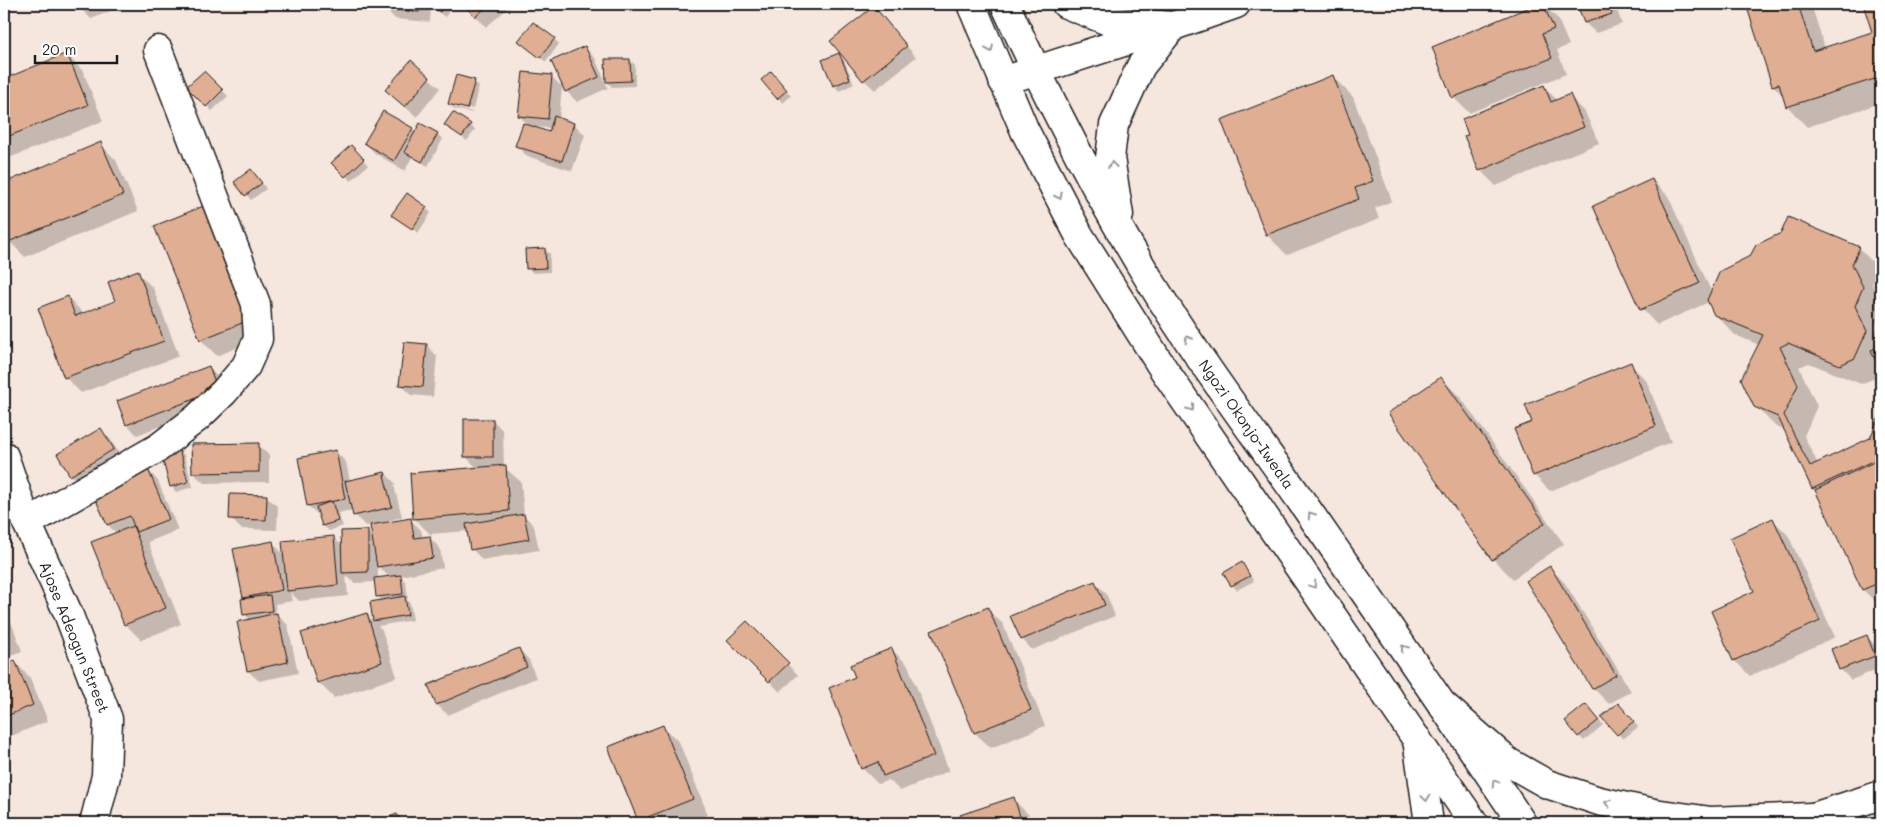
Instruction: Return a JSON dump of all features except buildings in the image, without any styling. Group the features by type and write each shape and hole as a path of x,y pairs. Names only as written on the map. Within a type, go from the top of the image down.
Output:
{"street":[{"path":"971,4 1025,131 1082,240 1162,367 1474,823"},
{"name":"Ngozi Okonjo-Iweala","path":"1005,4 1035,70 1083,165 1152,285 1211,373 1443,704 1522,823"},
{"path":"1066,4 1108,21 1173,26"},
{"path":"1003,81 1236,4"},
{"path":"1121,230 1110,158 1114,125 1142,66 1173,26"},
{"path":"27,523 158,448 197,418 224,392 246,366 258,339 256,304 158,50"},
{"name":"Ajose Adeogun Street","path":"4,456 27,523 68,613 108,719 106,776 94,823"},
{"path":"1443,704 1508,762 1547,784 1599,801 1654,813 1711,822 1803,820 1881,795"},
{"path":"1417,739 1429,823"}]}
